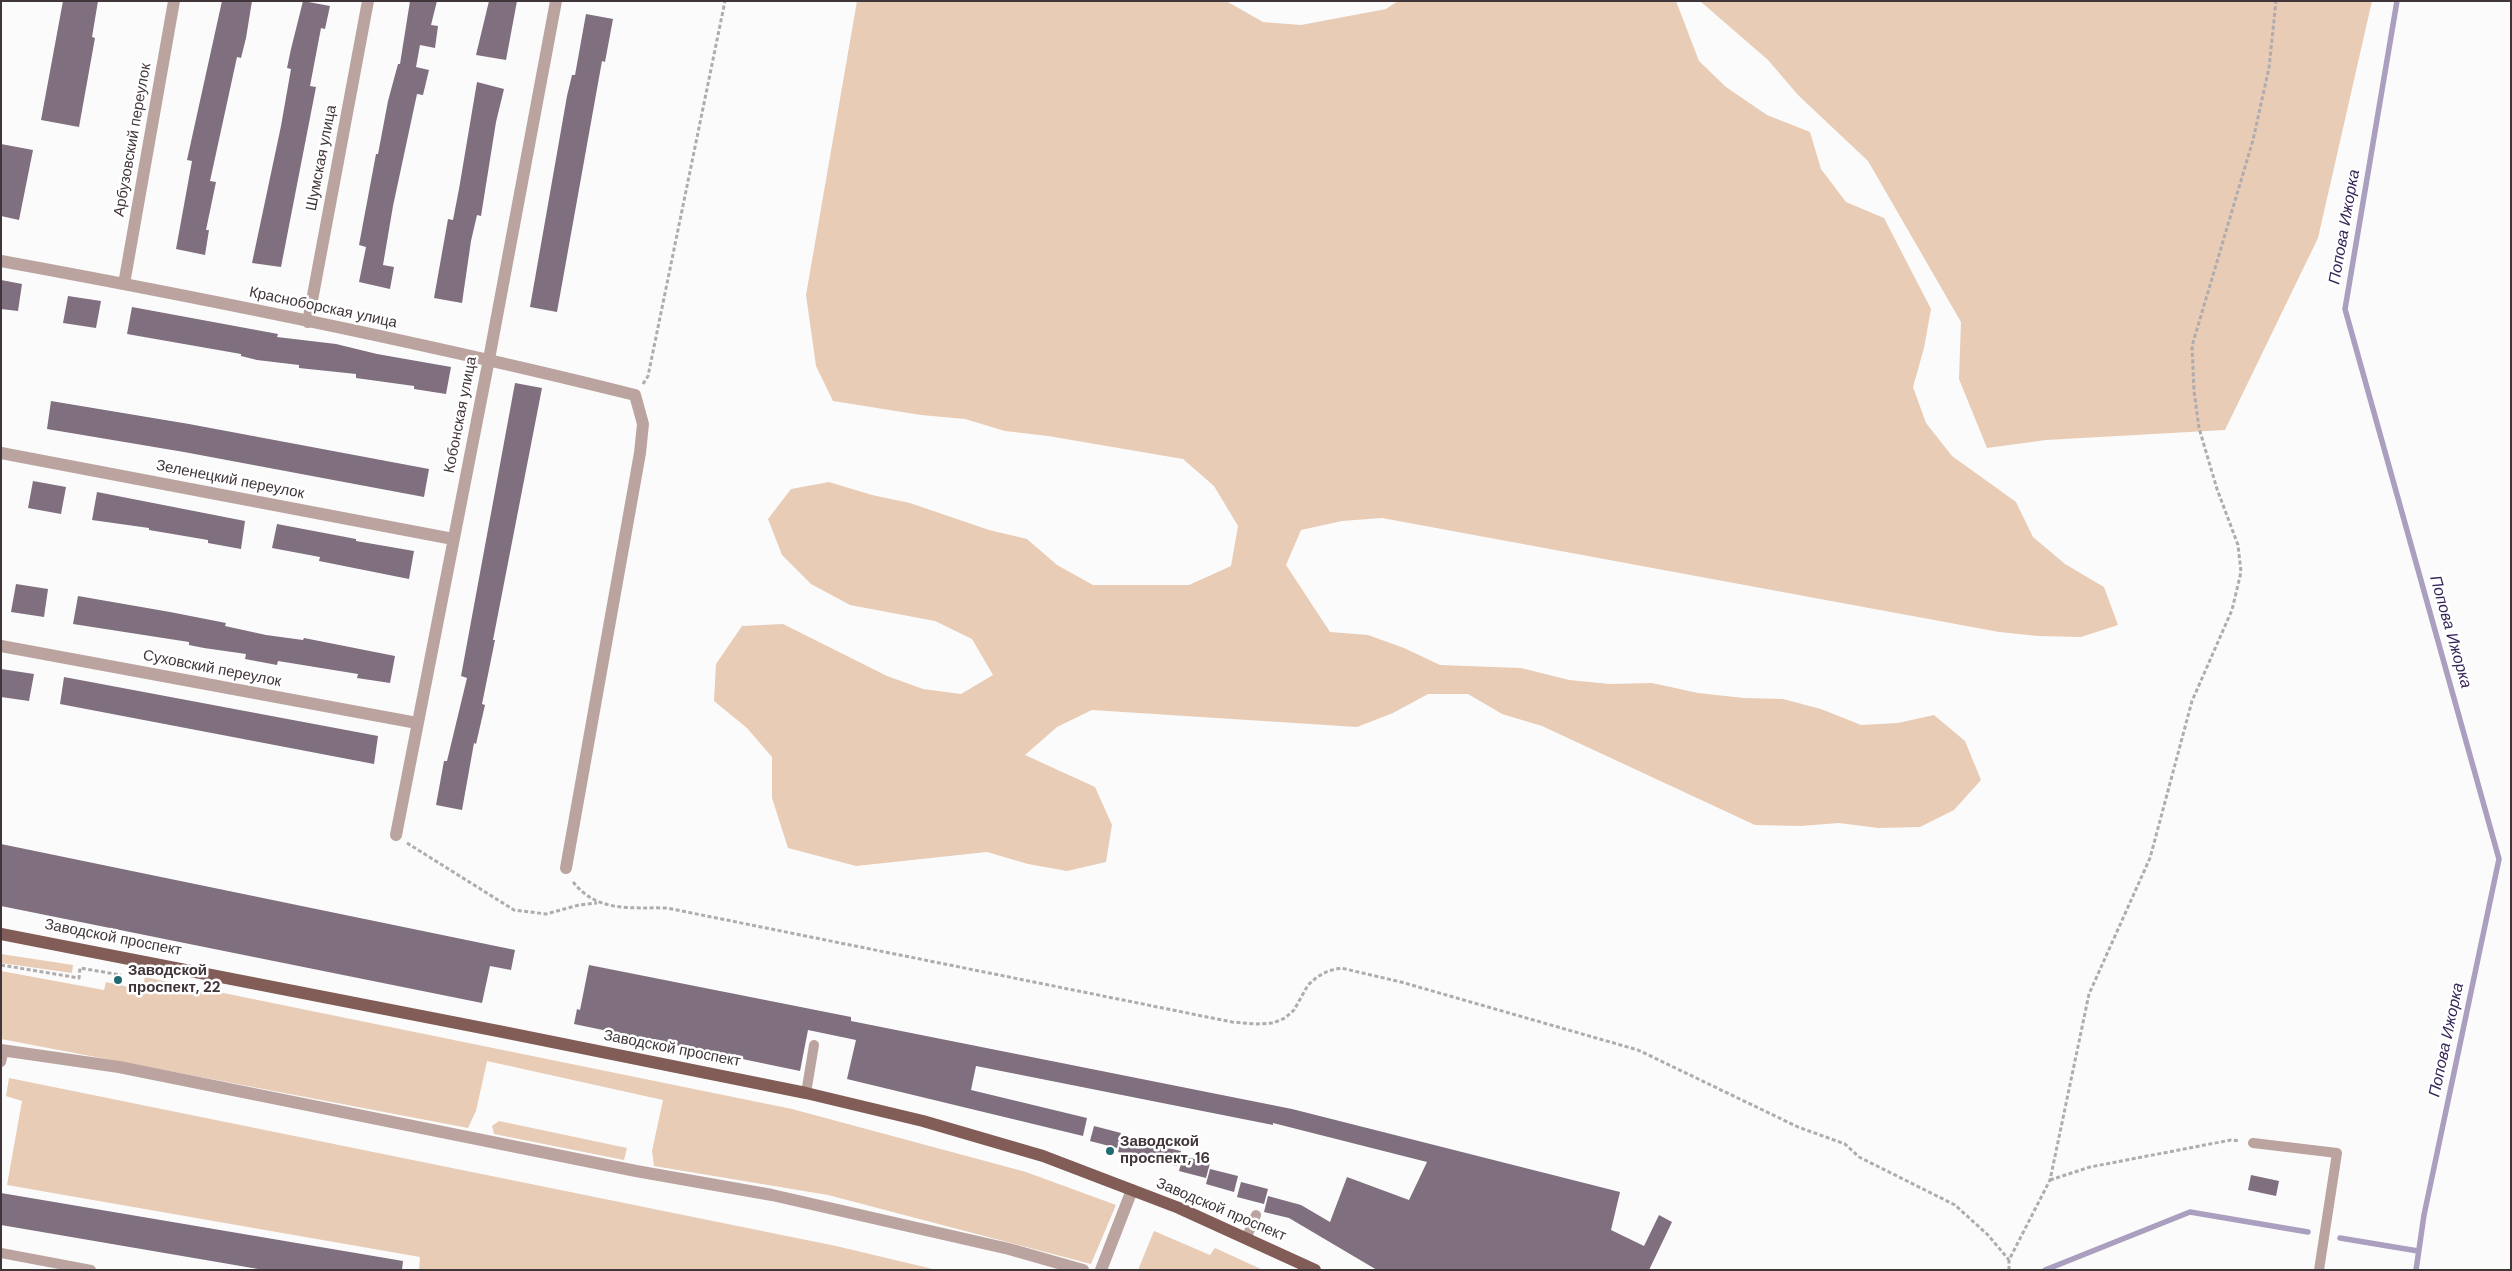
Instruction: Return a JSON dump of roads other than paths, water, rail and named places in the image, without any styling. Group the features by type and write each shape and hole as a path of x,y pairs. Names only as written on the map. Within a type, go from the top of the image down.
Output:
{"main road":[{"name":"Заводской проспект","path":"1,934 133,958 806,1093 923,1121 1034,1153 1132,1190 1246,1238 1315,1270"}],"street":[{"name":"Арбузовский переулок","path":"124,284 174,1"},
{"name":"Шумская улица","path":"308,322 368,1"},
{"name":"Кобонская улица","path":"396,835 489,359 556,1"},
{"name":"Красноборская улица","path":"1,261 124,284 489,359 635,396 643,424 640,452 566,868"},
{"name":"Зеленецкий переулок","path":"1,453 453,539"},
{"name":"Суховский переулок","path":"1,646 417,723"},
{"path":"2,1054 138,1071 636,1171 772,1196 1009,1249 1083,1270"},
{"path":"1101,1270 1132,1190"}],"lane":[{"path":"806,1093 814,1045"},
{"path":"2253,1143 2337,1153 2318,1270"},
{"path":"1246,1238 1256,1215"},
{"path":"1,1253 91,1270"}],"waterway":[{"name":"Попова Ижорка","path":"2397,1 2345,309 2499,859 2424,1215 2416,1270"},
{"path":"2045,1270 2190,1212 2308,1232"},
{"path":"2340,1238 2418,1251"}],"place":[{"name":"Заводской проспект, 22","path":"118,980"},
{"name":"Заводской проспект, 16","path":"1110,1151"}]}
